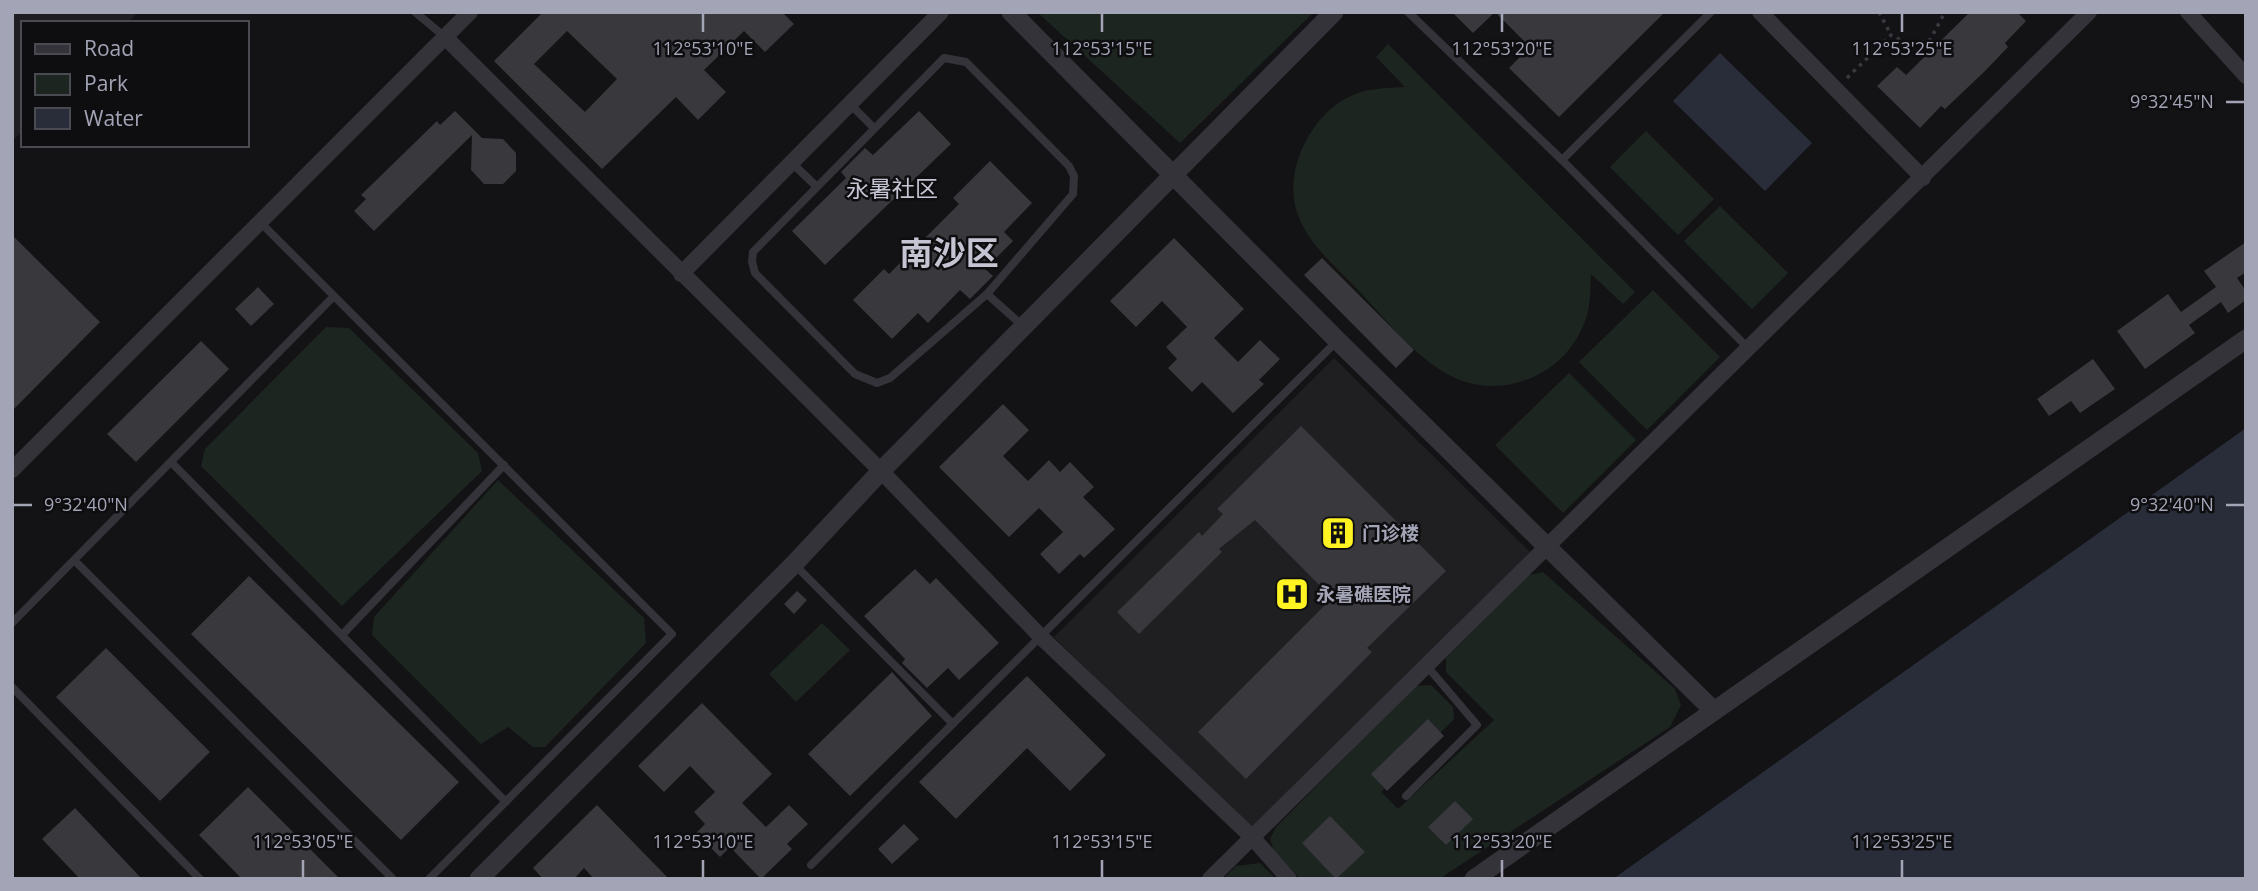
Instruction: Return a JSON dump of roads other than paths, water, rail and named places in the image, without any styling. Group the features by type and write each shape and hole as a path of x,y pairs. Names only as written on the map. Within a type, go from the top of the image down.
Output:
{"street":[{"path":"12,470 470,12"},
{"path":"681,274 941,12"},
{"path":"1011,12 1337,340 1714,711"},
{"path":"479,879 794,564 881,471 1176,176 1334,12"},
{"path":"1760,12 1923,178"},
{"path":"1210,879 1546,546 1750,350 2089,12"},
{"path":"2188,12 2246,76"},
{"path":"445,37 881,471 1041,637 1252,837 1289,879"},
{"path":"1474,879 2246,339"}],"lane":[{"path":"415,12 445,37"},
{"path":"1408,12 1562,160 1750,350"},
{"path":"1562,160 1711,12"},
{"path":"944,58 966,62 1069,166 1074,176 1073,194 987,294 890,378 877,383 864,380 855,374 755,273 752,262 753,252 760,241 874,128 944,58"},
{"path":"849,104 874,128"},
{"path":"792,163 816,187"},
{"path":"260,222 672,634 429,879"},
{"path":"987,294 1024,327"},
{"path":"12,623 334,296"},
{"path":"811,866 1337,340"},
{"path":"171,462 506,802"},
{"path":"342,635 504,465"},
{"path":"74,560 393,879"},
{"path":"794,564 953,724"},
{"path":"1406,796 1477,724 1426,666"},
{"path":"12,687 200,879"}],"water":[{"path":"1720,53 1812,143 1765,191 1673,101"},
{"path":"2246,428 2246,879 1613,879"}],"place":[{"name":"门诊楼","path":"1338,533"},
{"name":"永暑礁医院","path":"1292,594"}],"district":[{"name":"永暑社区","path":"892,188"},
{"name":"南沙区","path":"949,252"}]}
